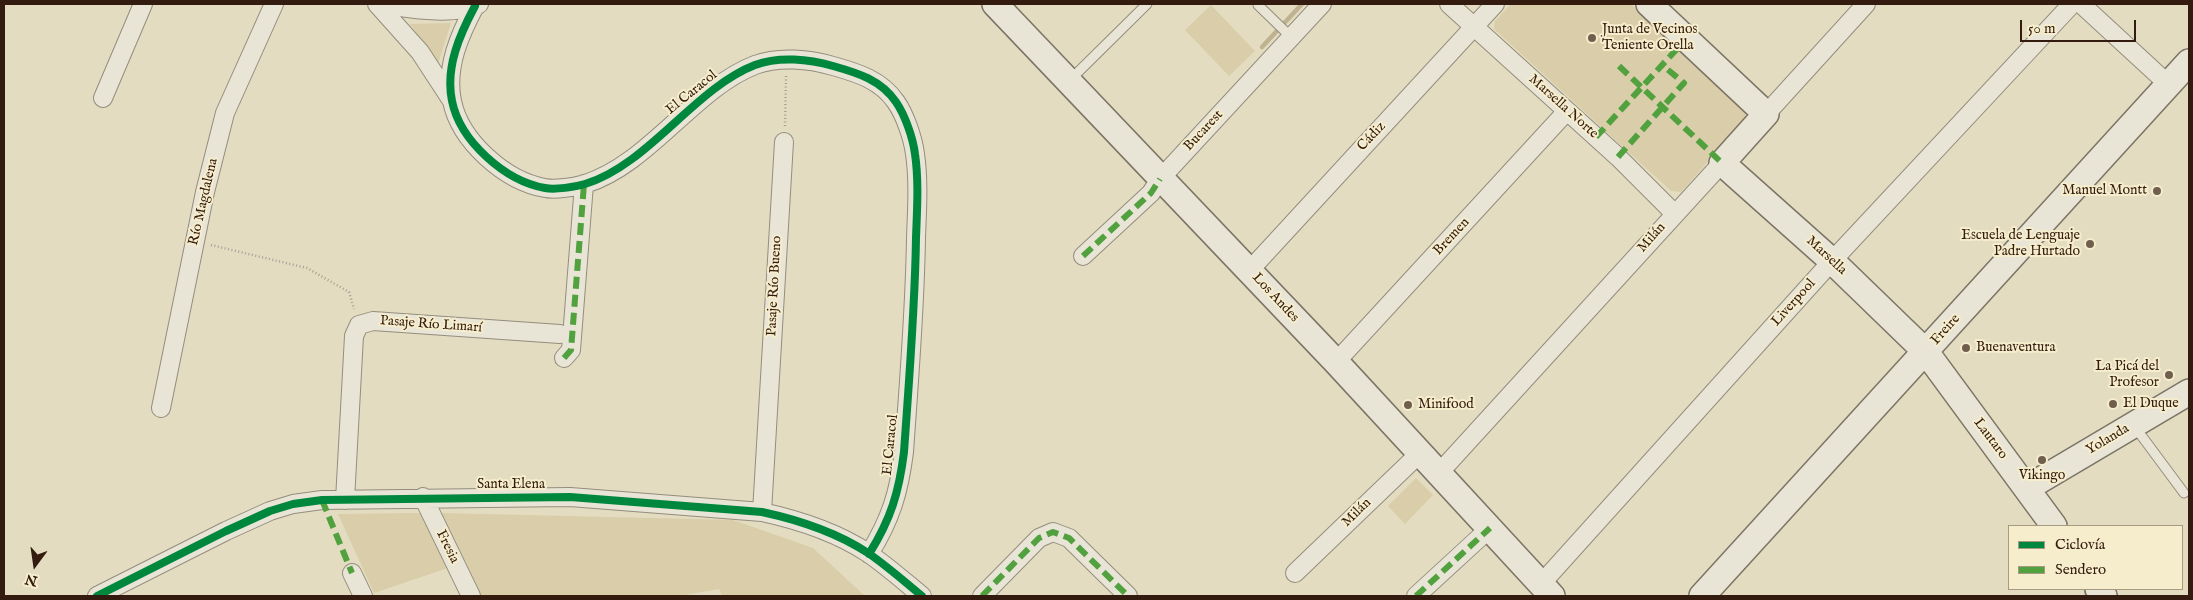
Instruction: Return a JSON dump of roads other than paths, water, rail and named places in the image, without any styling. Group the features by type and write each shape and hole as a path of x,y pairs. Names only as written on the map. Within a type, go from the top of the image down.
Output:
{"street":[{"path":"103,98 143,4"},
{"name":"Río Magdalena","path":"161,408 195,241 225,113 274,4"},
{"name":"El Caracol","path":"376,4 420,52 452,101 466,132 487,158 508,174 546,188 584,184 628,160 734,75 757,64 779,59 821,62 868,77 884,88 897,103 915,150 916,270 904,452 895,504 884,530 869,554"},
{"path":"382,4 414,10 477,5"},
{"name":"Los Andes","path":"996,4 1160,179 1336,362 1549,593"},
{"name":"Bucarest","path":"1083,256 1151,193 1160,179 1322,4"},
{"name":"Marsella Norte","path":"1449,4 1568,111 1674,213"},
{"name":"Cádiz","path":"1249,271 1495,4"},
{"name":"Milán","path":"1439,473 1866,4"},
{"name":"Liverpool","path":"1549,593 1832,261 2072,4"},
{"path":"2081,4 2168,84"},
{"name":"El Caracol","path":"452,101 451,74 455,52 462,30 477,5"},
{"path":"1656,6 1766,114"},
{"name":"Freire","path":"1702,596 2189,62"},
{"name":"Bremen","path":"1336,362 1568,111"},
{"name":"Pasaje Río Bueno","path":"762,512 784,142"},
{"name":"Marsella","path":"1722,163 1832,261 1926,352"},
{"path":"564,358 571,350 584,184"},
{"name":"Pasaje Río Limarí","path":"345,500 354,336 359,325 373,321 560,334"},
{"name":"Lautaro","path":"1926,352 2053,525"},
{"name":"Yolanda","path":"2027,488 2189,392"},
{"name":"Milán","path":"1295,573 1420,453"},
{"name":"Santa Elena","path":"98,596 226,531 270,511 293,504 322,500 423,497 570,497 762,512 790,518 822,529 869,554 922,596"},
{"name":"Fresia","path":"423,497 471,596"},
{"path":"1416,596 1490,528"},
{"path":"982,596 1039,538 1054,532 1069,538 1128,596"},
{"path":"352,573 363,596"}],"lane":[{"path":"1069,81 1147,4"},
{"path":"1260,4 1258,5 1291,38"},
{"path":"2133,425 2184,493"}],"waterway":[{"path":"1262,47 1302,4"}],"place":[{"name":"Junta de Vecinos Teniente Orella","path":"1592,38"},
{"name":"Manuel Montt","path":"2157,191"},
{"name":"Escuela de Lenguaje Padre Hurtado","path":"2090,244"},
{"name":"Buenaventura","path":"1966,348"},
{"name":"La Picá del Profesor","path":"2169,375"},
{"name":"El Duque","path":"2113,404"},
{"name":"Minifood","path":"1408,405"},
{"name":"Vikingo","path":"2042,460"}]}
